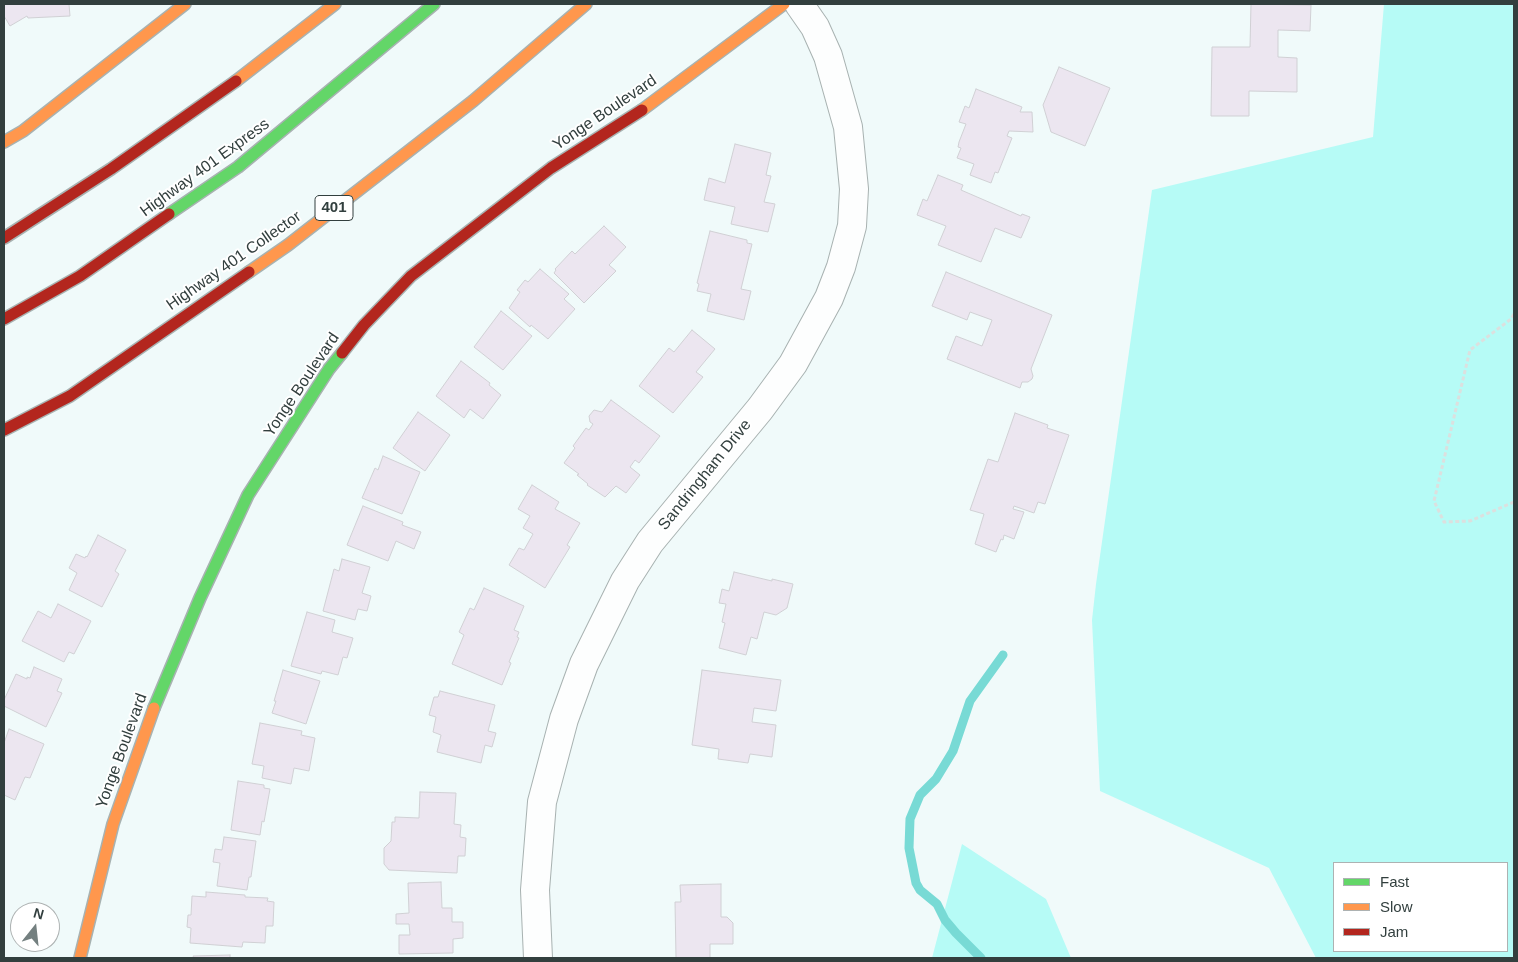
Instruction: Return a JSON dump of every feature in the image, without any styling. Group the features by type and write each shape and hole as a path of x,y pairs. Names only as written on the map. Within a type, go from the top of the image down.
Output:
{"main road":[{"path":"4,142 23,131 185,4"},
{"path":"4,238 161,135 232,84 335,4"},
{"name":"Highway 401 Express","path":"4,319 80,276 238,167 434,4"},
{"name":"Highway 401 Collector","path":"4,430 70,396 288,245 473,101 586,4"},
{"name":"Yonge Boulevard","path":"80,958 113,824 155,704 200,598 248,495 330,369 364,324 411,276 551,168 650,105 784,4"}],"street":[{"name":"Sandringham Drive","path":"538,958 535,890 542,802 564,719 584,664 624,581 650,542 760,408 793,364 829,298 841,267 853,217 854,189 848,128 828,56 815,27 799,4"}],"path":[{"path":"1514,314 1511,319 1470,350 1434,501 1444,522 1470,521 1514,502"}],"shaded area":[{"path":"1384,4 1514,4 1514,958 1316,958 1269,868 1100,791 1092,620 1152,190 1373,137"},
{"path":"962,844 1046,899 1071,958 932,958"}],"building":[{"path":"4,4 69,4 70,16 28,18 27,16 10,26 4,16"},
{"path":"1251,4 1311,5 1310,31 1278,30 1278,57 1297,58 1297,92 1249,91 1249,116 1211,116 1212,47 1250,47"},
{"path":"1059,67 1110,88 1085,146 1051,132 1043,105"},
{"path":"976,89 1022,107 1020,112 1032,112 1033,132 1009,131 1007,136 1012,138 998,173 995,172 991,183 970,175 974,164 957,158 961,148 958,147 959,142 966,124 959,122 965,106 969,108"},
{"path":"735,144 771,153 766,175 771,176 764,202 775,204 768,232 731,224 735,207 704,200 709,178 725,183"},
{"path":"938,175 963,185 961,190 1021,216 1022,214 1030,217 1021,238 995,228 981,262 938,245 946,226 917,215 923,199 927,201"},
{"path":"604,226 626,247 609,265 616,271 584,303 554,273 555,269 572,251 575,254"},
{"path":"710,231 747,240 747,243 752,244 741,289 751,291 744,320 707,311 711,294 697,291 699,284 697,283"},
{"path":"540,269 569,294 564,299 575,309 548,339 531,325 530,327 509,308 520,292 517,290 525,280 528,282"},
{"path":"946,272 1052,315 1031,369 1032,379 1028,382 1022,382 1020,388 947,359 956,336 982,346 992,320 970,312 967,320 932,306"},
{"path":"501,311 532,336 503,370 474,347"},
{"path":"692,330 715,349 696,372 703,377 673,413 639,386 669,348 674,352"},
{"path":"461,361 490,383 489,385 501,395 483,419 470,409 464,418 436,396"},
{"path":"611,400 660,436 639,463 635,460 630,467 640,475 626,493 616,486 605,497 587,485 577,475 579,474 564,463 586,428 589,430 593,424 590,422 589,416 594,410 602,412"},
{"path":"418,412 450,435 425,471 393,448"},
{"path":"1015,413 1048,425 1047,428 1069,435 1045,504 1038,502 1034,513 1014,506 1013,509 1024,512 1014,539 1004,535 996,552 975,544 984,514 970,510 988,459 998,462"},
{"path":"383,456 420,472 402,514 362,498 375,468 378,470"},
{"path":"532,485 559,502 555,509 580,523 567,545 570,547 545,588 509,565 519,548 524,550 533,534 523,528 530,516 518,509"},
{"path":"363,506 403,522 402,525 421,532 414,549 396,541 388,561 347,545"},
{"path":"98,535 126,550 115,571 119,574 102,607 69,590 77,573 69,568 76,554 87,557"},
{"path":"342,559 370,567 362,593 371,596 367,611 358,609 355,620 323,611 334,569 339,571"},
{"path":"734,572 793,584 787,608 776,615 764,612 757,639 751,637 746,655 719,648 725,623 722,622 726,604 719,603 722,589 729,591"},
{"path":"484,588 524,606 514,630 519,632 517,637 519,638 502,685 452,664 464,635 459,632 470,608 474,610"},
{"path":"58,604 91,621 74,654 69,652 64,662 22,641 38,611 51,618"},
{"path":"307,612 335,620 332,632 353,638 347,658 343,657 338,675 322,671 321,674 291,666"},
{"path":"34,667 62,679 57,691 62,693 46,727 4,706 4,700 16,674 27,679 27,677 30,678"},
{"path":"283,670 320,681 306,724 272,713"},
{"path":"702,670 781,680 776,711 754,708 752,722 776,725 772,757 750,754 748,763 718,759 719,749 692,745"},
{"path":"440,691 495,705 488,731 496,733 492,747 485,745 481,763 437,752 441,735 433,732 436,717 429,715 434,697 438,697"},
{"path":"260,723 302,731 301,735 315,738 309,771 294,768 291,784 262,778 264,766 252,764"},
{"path":"9,729 44,744 30,778 25,777 15,800 4,795 4,743"},
{"path":"238,781 264,785 264,788 270,789 260,835 231,830"},
{"path":"420,792 456,793 454,824 461,825 460,837 466,838 465,856 458,856 457,873 389,870 384,864 384,848 391,841 392,822 395,822 395,817 419,818"},
{"path":"224,837 256,841 251,877 249,877 247,890 217,886 220,863 213,862 215,849 222,850"},
{"path":"441,882 442,908 452,908 452,922 463,922 463,938 453,939 453,953 399,954 399,935 410,935 409,924 396,924 396,914 409,913 408,883"},
{"path":"721,884 721,917 727,917 733,923 733,944 710,944 710,958 676,958 675,902 681,902 680,885"},
{"path":"206,892 268,898 267,901 274,902 273,926 266,926 265,943 243,942 242,947 190,943 191,928 187,927 188,915 191,915 192,896 206,897"},
{"path":"230,955 230,958 194,958 193,956"}],"waterway":[{"path":"981,958 956,933 945,920 937,904 920,890 916,883 909,848 910,819 920,795 936,779 953,751 970,701 1003,655"}],"traffic: fast":[{"path":"169,214 238,167 434,4"},
{"path":"154,708 200,598 248,495 329,369 342,353"}],"traffic: slow":[{"path":"4,142 23,131 185,4"},
{"path":"236,81 335,4"},
{"path":"249,272 288,245 473,101 586,4"},
{"path":"642,110 784,4"},
{"path":"80,958 113,824 154,708"}],"traffic: jam":[{"path":"4,238 111,169 236,81"},
{"path":"342,353 364,325 411,276 551,168 642,110"},
{"path":"4,319 80,276 169,214"},
{"path":"4,430 70,396 249,272"}]}
